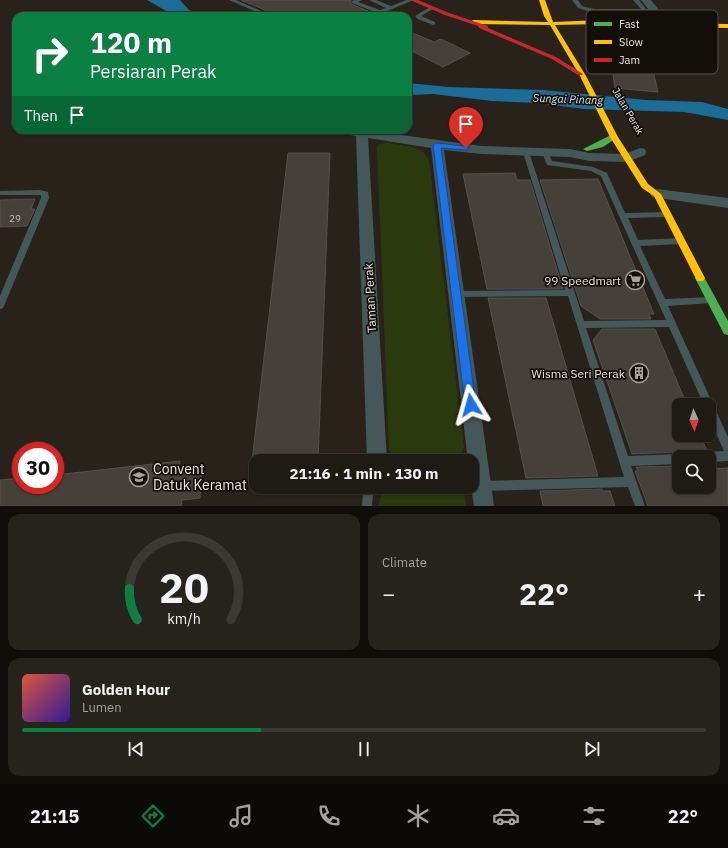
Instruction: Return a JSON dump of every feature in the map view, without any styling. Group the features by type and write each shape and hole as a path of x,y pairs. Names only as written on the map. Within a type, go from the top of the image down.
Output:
{"main road":[{"path":"412,0 472,22 497,35 561,61 582,76"},
{"name":"Jalan Perak","path":"542,0 543,8 582,76 614,137 645,186 658,190 666,212 728,331"},
{"path":"547,0 557,11 567,26"},
{"path":"472,22 554,27 586,24"},
{"path":"587,149 600,145 614,137"}],"street":[{"path":"646,0 654,10"},
{"path":"362,134 436,145 526,152 570,153 589,157 640,153"},
{"name":"Taman Perak","path":"362,134 377,454"},
{"path":"436,145 476,454"},
{"path":"570,153 587,149 625,154"},
{"path":"658,190 684,197 728,203"},
{"path":"666,212 667,203 684,197"},
{"path":"479,479 484,506"}],"lane":[{"path":"232,0 260,12"},
{"path":"359,0 354,2 379,12 412,0"},
{"path":"372,0 391,8"},
{"path":"575,0 580,7 589,10"},
{"path":"636,0 644,10"},
{"path":"432,8 418,16 433,24"},
{"path":"526,152 624,461 640,506"},
{"path":"545,152 549,163 593,169 604,175 705,398"},
{"path":"0,193 40,192 45,194 45,198 0,306"},
{"path":"622,216 666,212"},
{"path":"635,243 681,241"},
{"path":"456,294 571,293"},
{"path":"662,303 712,300"},
{"path":"581,325 671,323"},
{"path":"716,421 728,448"},
{"path":"716,457 728,456"},
{"path":"624,461 672,459"},
{"path":"479,474 632,482"},
{"path":"367,506 370,494"}],"green space":[{"path":"388,143 412,147 422,151 429,160 464,448 461,454 392,454 389,449 377,147 379,144"},
{"path":"382,494 464,494 466,506 378,506"}],"water":[{"path":"147,0 180,0 189,10 193,12 168,12"},
{"name":"Sungai Pinang","path":"412,83 449,87 543,90 646,100 702,102 728,109 728,120 684,112 584,109 537,103 492,101 433,94 412,95"}],"building":[{"path":"241,0 351,0 351,4 368,11 366,12 270,12"},
{"path":"412,33 434,42 441,39 470,53 443,67 412,51"},
{"path":"613,74 654,74 658,92 615,88"},
{"path":"288,153 330,153 318,454 253,454"},
{"path":"515,173 517,180 530,180 563,289 487,289 463,174"},
{"path":"598,179 654,314 649,314 651,319 600,319 581,306 540,180"},
{"path":"35,199 31,209 35,209 27,226 0,227 0,200"},
{"path":"488,298 546,298 598,476 526,478"},
{"name":"Wisma Seri Perak","path":"602,329 655,329 684,398 672,398 672,442 703,442 707,450 672,450 672,452 632,454 593,340"},
{"path":"180,461 179,467 202,465 200,498 182,500 181,506 0,506 0,480 12,479 12,494 64,494 64,474"},
{"path":"672,466 672,494 716,494 716,469 728,468 728,506 648,506 635,471 638,471 636,467"},
{"path":"602,489 602,491 610,491 615,506 543,506 540,491"}],"traffic: fast":[{"path":"587,149 600,145 614,137"},
{"path":"700,278 728,331"}],"traffic: slow":[{"path":"542,0 547,16 583,76 614,137 645,186 657,194 700,278"},
{"path":"473,22 533,24 586,22"},
{"path":"718,26 728,26"}],"traffic: jam":[{"path":"413,0 447,14 486,27"},
{"path":"481,27 554,58 580,74"}],"place":[{"name":"99 Speedmart","path":"635,280"},
{"name":"Wisma Seri Perak","path":"639,373"},
{"name":"Convent Datuk Keramat","path":"139,477"}],"route":[{"path":"466,148 436,145 471,405"}]}
